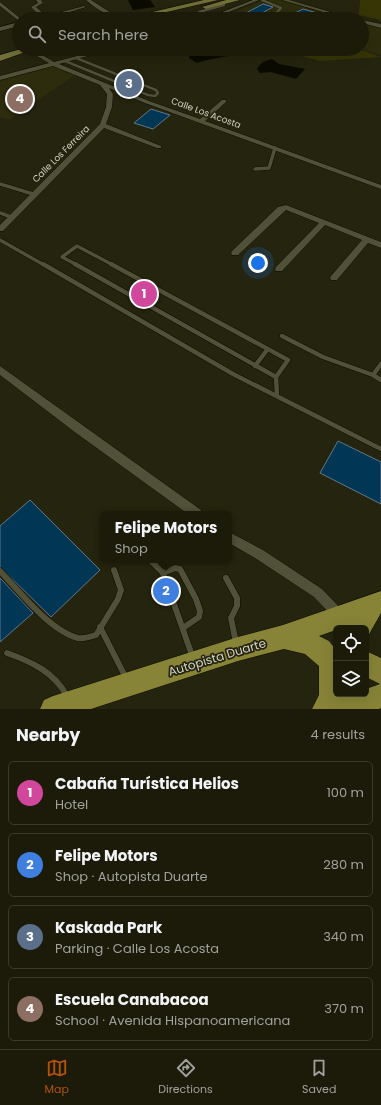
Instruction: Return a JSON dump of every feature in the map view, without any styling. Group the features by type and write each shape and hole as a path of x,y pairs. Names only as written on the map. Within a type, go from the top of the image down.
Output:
{"highway":[{"name":"Autopista Duarte","path":"62,706 238,649 350,622 377,604"},
{"path":"283,637 312,643 327,658 332,667 333,678 329,704 325,709"},
{"path":"369,665 381,672"},
{"path":"344,709 381,696"}],"main road":[{"path":"158,12 214,0"},
{"path":"194,12 236,0"},
{"path":"0,50 12,47"},
{"path":"0,58 12,54"}],"street":[{"path":"88,0 104,12"},
{"path":"225,12 257,0"},
{"path":"284,0 328,12"},
{"path":"38,12 33,7 40,4 41,1"},
{"path":"0,3 12,14"},
{"path":"68,12 84,8"},
{"path":"369,23 381,26"},
{"path":"0,29 12,26"},
{"name":"Calle Los Acosta","path":"41,56 54,64 101,83 381,187"},
{"path":"0,78 84,56"},
{"name":"Calle Los Ferreira","path":"0,229 103,125 109,107 110,94 101,83"},
{"path":"201,121 224,101"},
{"path":"103,125 159,147"},
{"path":"235,253 284,208 290,208 381,245"},
{"path":"279,270 324,222"},
{"path":"334,278 366,239"},
{"path":"0,370 86,435 193,511"},
{"path":"232,538 318,593 350,622"}],"lane":[{"path":"262,0 282,8 278,12"},
{"path":"204,10 224,6"},
{"path":"65,61 148,95 154,96 158,94 156,90 76,58"},
{"path":"255,170 269,168 275,148"},
{"path":"0,184 33,194"},
{"path":"0,213 11,217"},
{"path":"0,240 233,374 381,450"},
{"path":"276,377 62,257 77,246 288,360 276,377 277,396"},
{"path":"282,336 323,356 381,380"},
{"path":"255,366 267,350"},
{"path":"373,376 381,364"},
{"path":"153,563 162,573 195,663"},
{"path":"162,573 175,568 180,569 201,609 196,621 183,628"},
{"path":"0,571 45,618 77,638 96,635 118,598 121,590 114,570"},
{"path":"226,578 237,598 237,606 231,618 238,649"},
{"path":"100,627 129,684"},
{"path":"7,653 41,666 63,688 62,706"}],"shaded area":[{"path":"128,0 150,0 155,7 133,10"},
{"path":"262,0 285,0 328,12 235,12"},
{"path":"360,0 381,0 381,20 369,17 369,12 359,12"},
{"path":"369,23 381,26 381,55 369,52"},
{"path":"369,53 381,57 321,61 301,56 369,56"},
{"path":"189,56 227,56 197,63 189,58"},
{"path":"272,59 279,64 305,69 296,79 271,72 260,73 257,69 260,65 265,61"},
{"path":"54,66 75,75 8,120 0,117 0,81"}],"building":[{"path":"263,4 273,7 264,12 248,12"},
{"path":"303,9 314,12 297,12"},
{"path":"151,109 170,115 153,129 134,123"},
{"path":"338,441 381,462 381,504 320,473"},
{"path":"30,500 100,570 51,617 0,567 0,526"},
{"path":"0,578 33,613 0,642"}],"place":[{"name":"Kaskada Park","path":"129,84"},
{"name":"Escuela Canabacoa","path":"20,99"},
{"name":"Cabaña Turística Helios","path":"144,294"},
{"name":"Felipe Motors","path":"166,591"}]}
